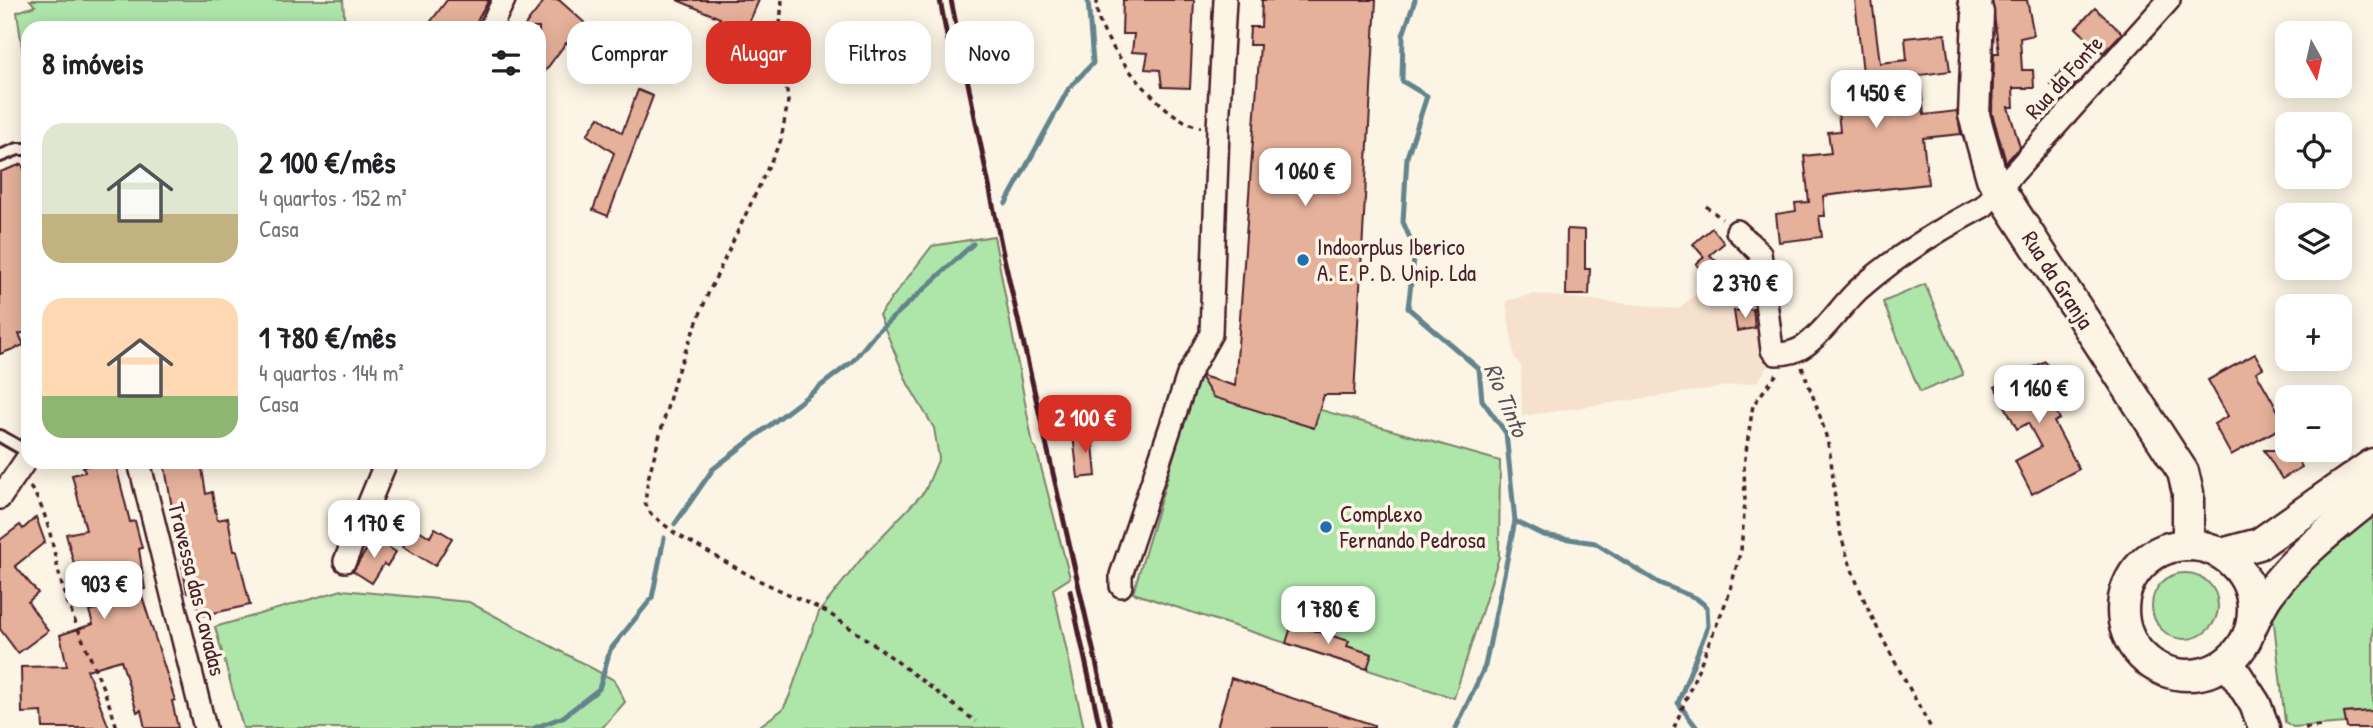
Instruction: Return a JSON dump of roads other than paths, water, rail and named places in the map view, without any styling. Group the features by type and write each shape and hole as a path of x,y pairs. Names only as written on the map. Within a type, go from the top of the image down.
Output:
{"main road":[{"name":"Rua da Granja","path":"1974,0 1978,13 1975,115 1988,166 1999,190 2183,472 2189,494 2188,545"},
{"path":"2222,554 2259,544 2373,464"},
{"path":"2251,626 2253,604 2248,584 2239,568 2222,554 2202,546 2180,545 2160,551 2142,563 2129,580 2123,600 2123,621 2131,643 2146,660 2165,671 2187,675 2208,672 2228,662 2243,646 2269,593 2289,570 2373,496"},
{"path":"2228,662 2255,705 2264,728"}],"street":[{"path":"494,21 504,0"},
{"path":"1121,586 1121,575 1188,374 1211,334 1225,0"},
{"name":"Rua da Fonte","path":"1738,231 1760,253 1772,350 1776,354 1788,354 1805,346 1826,328 1841,306 1864,285 1947,226 1984,206 2169,0"},
{"path":"0,498 21,466"},
{"name":"Travessa das Cavadas","path":"141,469 205,728"},
{"path":"345,561 383,469"}],"lane":[{"path":"0,156 21,149"},
{"path":"0,436 21,456"}],"waterway":[{"path":"1006,203 1069,88 1093,63 1088,0"},
{"name":"Rio Tinto","path":"1415,0 1403,35 1402,81 1427,96 1407,157 1403,222 1415,250 1408,308 1479,369 1482,400 1506,433 1515,521 1485,666 1456,728"},
{"path":"675,524 713,469 853,361 875,334 973,244"},
{"path":"1515,521 1543,535 1595,543 1659,583 1696,598 1707,607 1708,626 1678,703 1697,728"},
{"path":"534,728 563,717 599,689 610,650 652,598 664,538"}],"railway":[{"path":"940,0 945,26"},
{"path":"951,0 1002,249 1111,728"},
{"path":"1070,591 1100,728"}],"place":[{"name":"Indoorplus Iberico A. E. P. D. Unip. Lda","path":"1303,260"},
{"name":"Complexo Fernando Pedrosa","path":"1326,527"}]}
